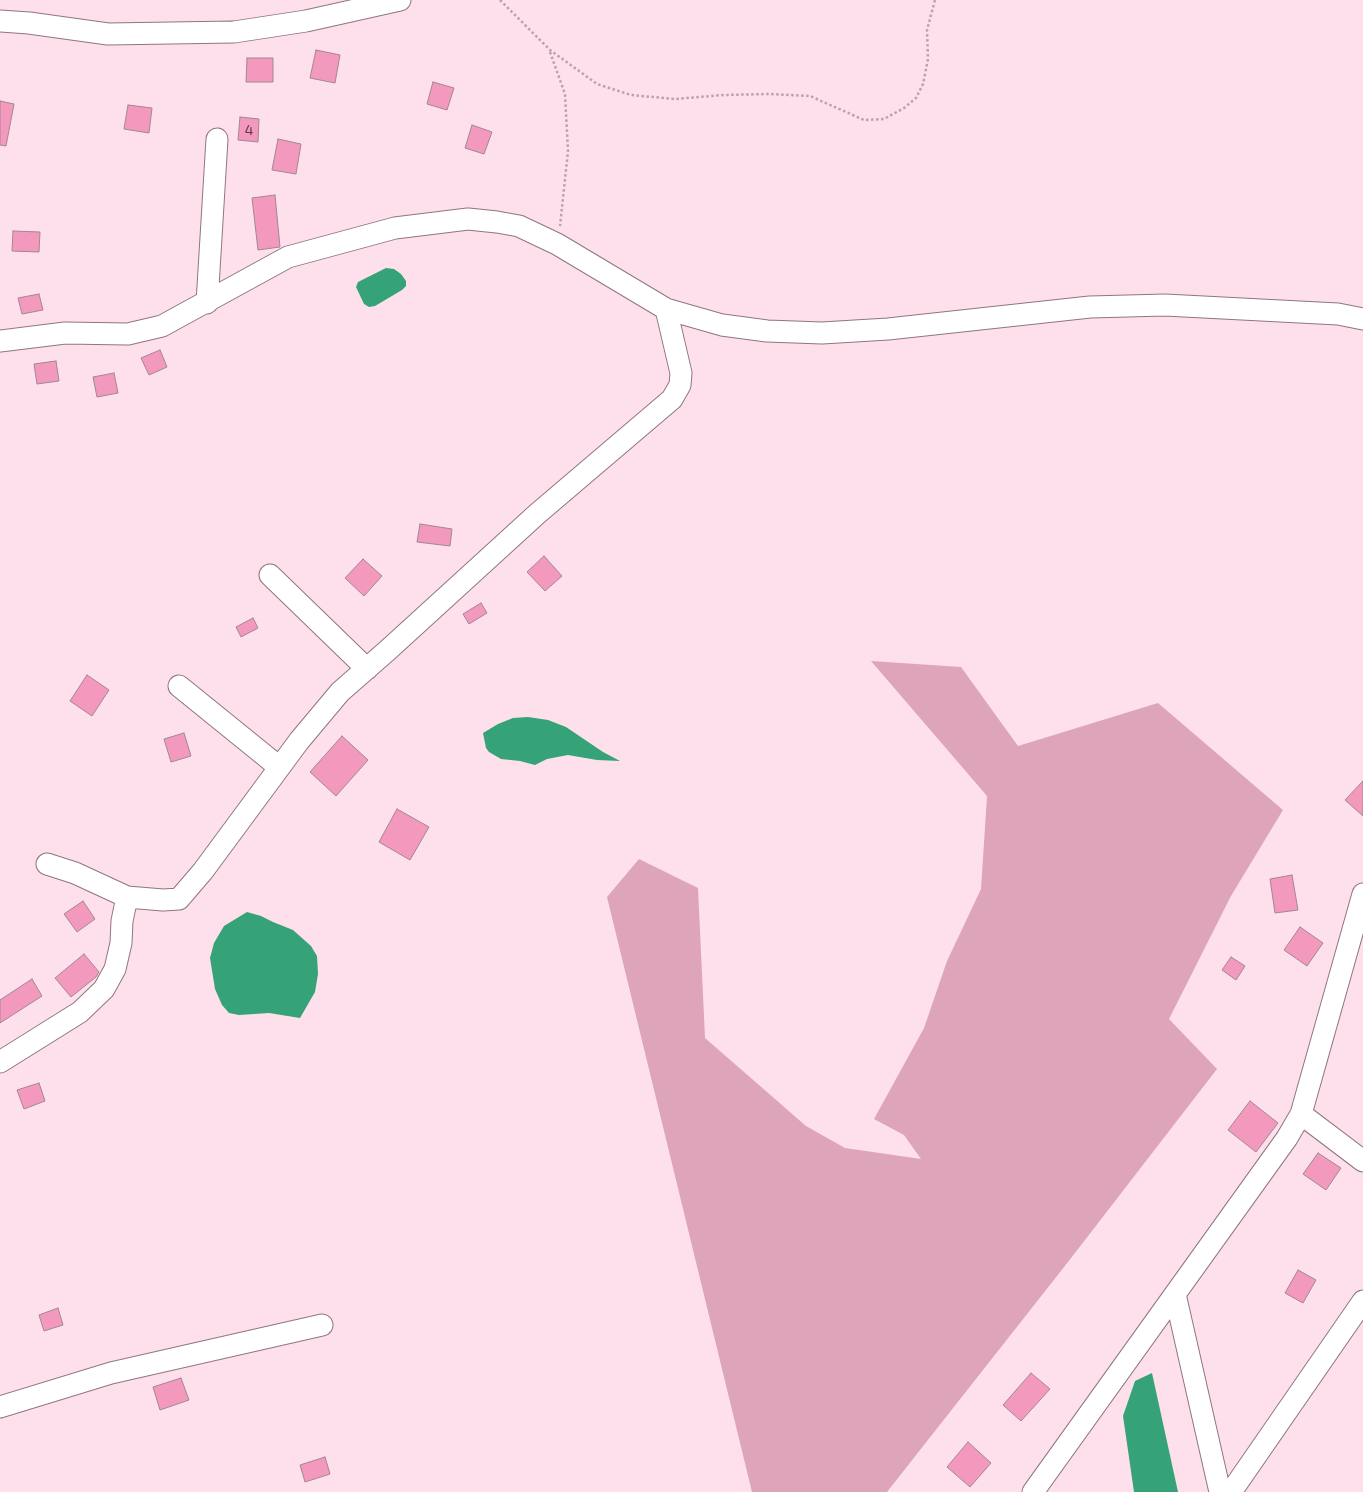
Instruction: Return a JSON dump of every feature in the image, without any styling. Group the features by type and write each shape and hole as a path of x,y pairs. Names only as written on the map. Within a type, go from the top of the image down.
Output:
{"street":[{"path":"0,21 108,34 234,32 306,21 400,0"},
{"path":"207,303 217,140"},
{"path":"0,341 65,333 128,334 162,326 288,257 395,228 468,220 519,226 557,244 666,309 722,325 767,331 822,333 888,329 1090,307 1165,305 1338,314 1363,319"},
{"path":"47,864 75,873 127,897 162,900 179,899 204,870 279,767 340,692 537,514 672,399 680,385 681,373 666,309"},
{"path":"270,576 367,669"},
{"path":"179,686 279,767"},
{"path":"1032,1492 1287,1138 1301,1114 1358,934 1363,894"},
{"path":"0,1062 80,1012 104,989 115,969 127,897"},
{"path":"1301,1114 1363,1161"},
{"path":"1175,1294 1220,1492"},
{"path":"1231,1492 1363,1301"},
{"path":"0,1407 111,1373 322,1325"}],"path":[{"path":"500,0 550,50 597,84 631,95 675,99 723,94 810,96 864,120 884,119 904,108 916,98 923,84 928,59 928,30 935,0"},
{"path":"550,50 565,94 568,151 562,215 557,244"}],"shaded area":[{"path":"386,268 394,269 401,274 406,281 406,286 375,306 369,307 364,304 356,287 358,282"},
{"path":"871,661 961,667 1018,746 1158,703 1283,810 1231,896 1169,1019 1217,1069 1068,1262 887,1492 752,1492 607,897 639,859 698,888 705,1038 806,1126 845,1148 921,1159 904,1135 874,1119 924,1028 947,961 981,889 987,796"},
{"path":"528,717 548,720 566,727 620,761 597,760 568,755 547,759 535,765 501,759 489,752 486,748 483,733 513,718"},
{"path":"247,912 293,930 311,946 317,956 318,974 315,992 300,1018 269,1013 239,1015 229,1013 222,1005 215,989 210,958 214,943 224,926"},
{"path":"1152,1373 1178,1492 1134,1492 1123,1416 1135,1381"}],"building":[{"path":"316,50 340,55 335,83 310,78"},
{"path":"247,58 273,58 273,82 246,82"},
{"path":"433,82 454,88 447,110 427,104"},
{"path":"0,101 14,104 6,146 0,145"},
{"path":"128,105 152,108 149,133 124,129"},
{"path":"240,117 259,119 258,142 238,140"},
{"path":"472,125 492,132 484,154 465,148"},
{"path":"278,139 301,144 296,174 272,170"},
{"path":"275,195 280,247 258,250 252,198"},
{"path":"13,231 40,232 39,252 12,251"},
{"path":"39,294 43,310 22,314 18,298"},
{"path":"160,350 167,367 149,375 141,358"},
{"path":"56,361 59,381 37,384 34,364"},
{"path":"114,373 118,393 97,397 93,377"},
{"path":"420,524 452,529 450,546 417,542"},
{"path":"544,556 562,576 545,591 527,572"},
{"path":"363,559 382,576 364,596 345,578"},
{"path":"481,603 487,613 469,624 463,614"},
{"path":"253,618 258,628 241,637 236,627"},
{"path":"87,675 109,690 92,716 70,701"},
{"path":"184,733 191,756 171,762 164,739"},
{"path":"342,736 368,760 336,796 310,772"},
{"path":"1363,781 1363,816 1345,800"},
{"path":"397,809 429,827 410,860 379,842"},
{"path":"1292,875 1298,910 1275,913 1270,879"},
{"path":"83,901 95,919 77,932 64,914"},
{"path":"1300,927 1323,943 1307,966 1284,950"},
{"path":"84,954 99,972 96,977 71,997 55,978"},
{"path":"1231,957 1245,966 1236,980 1222,970"},
{"path":"32,979 42,996 0,1023 0,1000"},
{"path":"39,1083 45,1101 24,1109 17,1090"},
{"path":"1250,1101 1278,1123 1256,1152 1228,1130"},
{"path":"1318,1153 1341,1168 1326,1190 1303,1174"},
{"path":"1298,1270 1316,1280 1303,1303 1285,1293"},
{"path":"58,1308 63,1325 44,1331 39,1315"},
{"path":"1031,1373 1050,1389 1021,1421 1003,1405"},
{"path":"181,1378 189,1400 160,1410 153,1387"},
{"path":"968,1442 991,1463 970,1487 947,1467"},
{"path":"325,1457 330,1474 305,1482 300,1465"}]}
